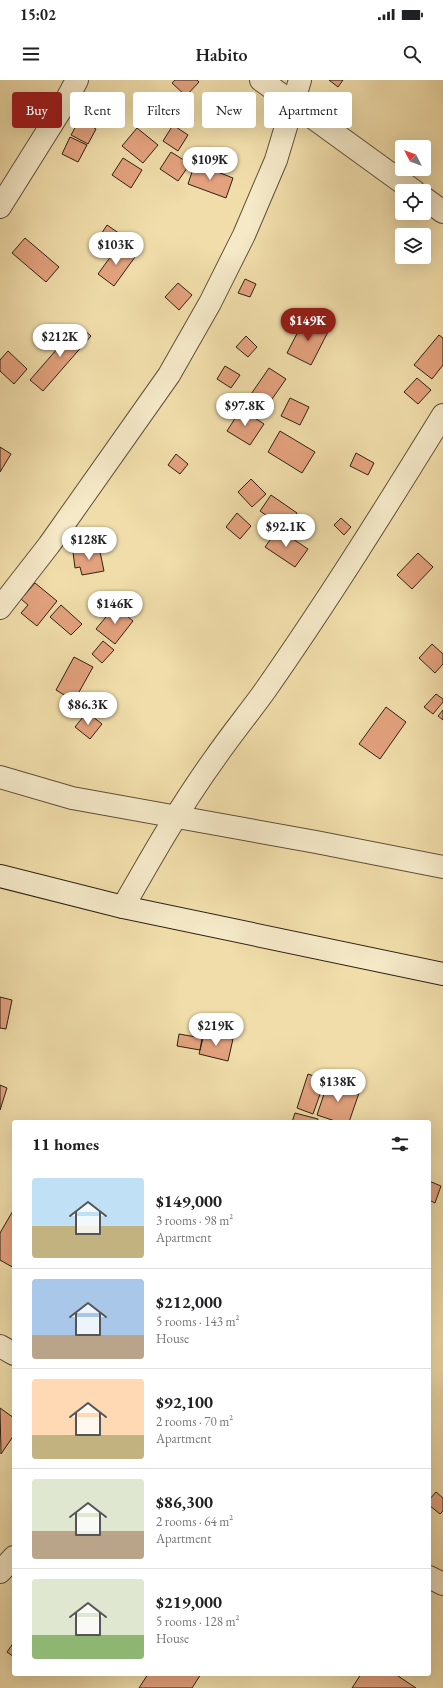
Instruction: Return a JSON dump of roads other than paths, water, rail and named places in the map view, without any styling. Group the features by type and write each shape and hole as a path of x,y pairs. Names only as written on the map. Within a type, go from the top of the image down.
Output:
{"street":[{"path":"0,207 62,108 77,80"},
{"path":"261,80 277,92"},
{"path":"296,92 300,80"},
{"path":"0,608 49,545 169,375 210,303 244,235 276,160 285,128"},
{"path":"327,128 404,184"},
{"path":"431,203 443,212"},
{"path":"123,907 175,817 214,758 264,692 326,599 395,494 443,415"},
{"path":"0,777 72,798 316,842 443,868"},
{"path":"0,876 123,907 443,974"},
{"path":"0,1346 12,1353"},
{"path":"0,1572 12,1559"},
{"path":"431,1578 443,1584"}]}
